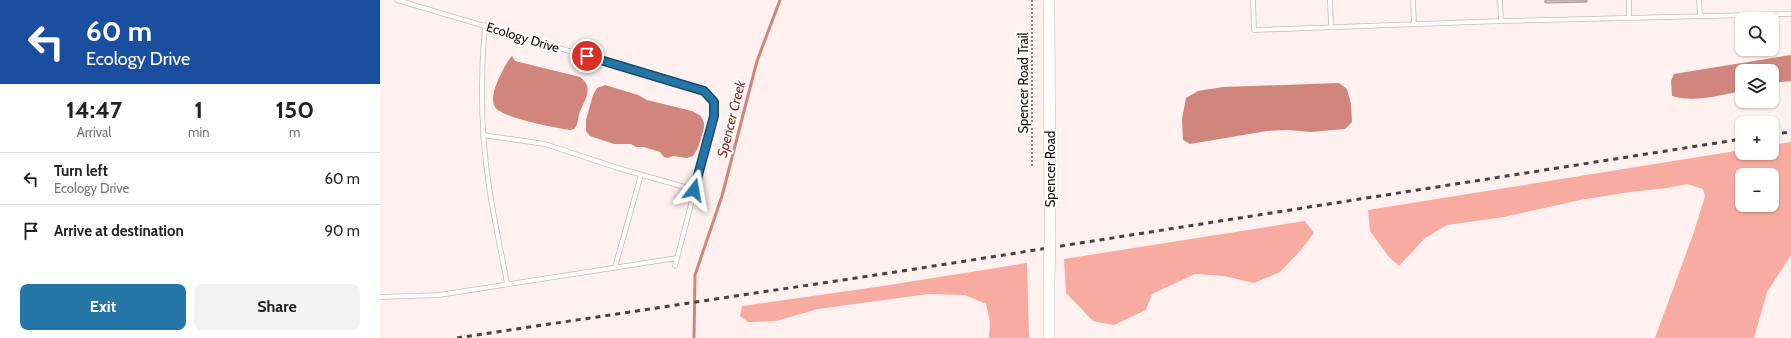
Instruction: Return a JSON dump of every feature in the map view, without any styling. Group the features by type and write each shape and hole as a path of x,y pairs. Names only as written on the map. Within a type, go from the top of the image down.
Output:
{"main road":[{"name":"Spencer Road","path":"1049,0 1049,338"}],"lane":[{"name":"Ecology Drive","path":"397,0 704,91 714,102 714,116 694,190"},
{"path":"1253,0 1254,30 1501,21 1791,14"},
{"path":"1330,0 1331,27"},
{"path":"1413,0 1414,24"},
{"path":"1500,0 1501,21"},
{"path":"1629,0 1629,18"},
{"path":"1699,0 1700,16"},
{"path":"485,25 482,54 484,135 489,187 507,283"},
{"path":"484,135 545,144 641,175 694,190 675,266"},
{"path":"615,267 641,175"},
{"path":"380,297 439,295 507,283 677,258"}],"path":[{"name":"Spencer Road Trail","path":"1032,0 1032,167"}],"shaded area":[{"path":"1791,55 1791,81 1779,82 1779,64 1736,64"},
{"path":"512,56 515,61 580,77 584,81 588,90 587,95 574,129 563,129 518,119 500,111 495,107 493,95 495,88 504,68"},
{"path":"1735,64 1735,92 1699,99 1672,96 1671,81 1674,74"},
{"path":"1339,83 1347,89 1351,104 1352,122 1345,129 1311,132 1288,130 1267,131 1190,144 1183,140 1182,119 1186,98 1198,91 1223,87"},
{"path":"605,85 638,95 647,100 692,111 701,116 704,123 704,128 698,148 693,156 687,158 673,156 668,158 664,157 660,152 644,147 636,147 631,144 614,144 590,136 586,131 586,120 593,95 597,88"},
{"path":"1791,142 1791,255 1767,292 1754,338 1655,338 1694,232 1705,196 1703,189 1687,184 1630,192 1580,200 1504,217 1447,225 1425,238 1399,266 1389,257 1370,231 1368,210 1735,151 1735,160 1779,160 1779,144"},
{"path":"1305,221 1314,233 1301,250 1280,272 1254,283 1224,276 1195,274 1152,294 1146,310 1114,325 1093,321 1066,293 1064,259"},
{"path":"1027,263 1029,338 989,338 990,322 986,304 965,295 928,294 818,309 776,321 748,322 740,316 742,306 883,286"}],"building":[{"path":"1545,0 1587,0 1587,2 1545,3"}],"waterway":[{"name":"Spencer Creek","path":"694,338 695,275 722,196 757,61 780,0"}],"railway":[{"path":"1779,133 1791,132"},
{"path":"457,338 902,271 1735,140"}],"route":[{"path":"587,56 704,91 714,102 714,116 694,190"}]}
